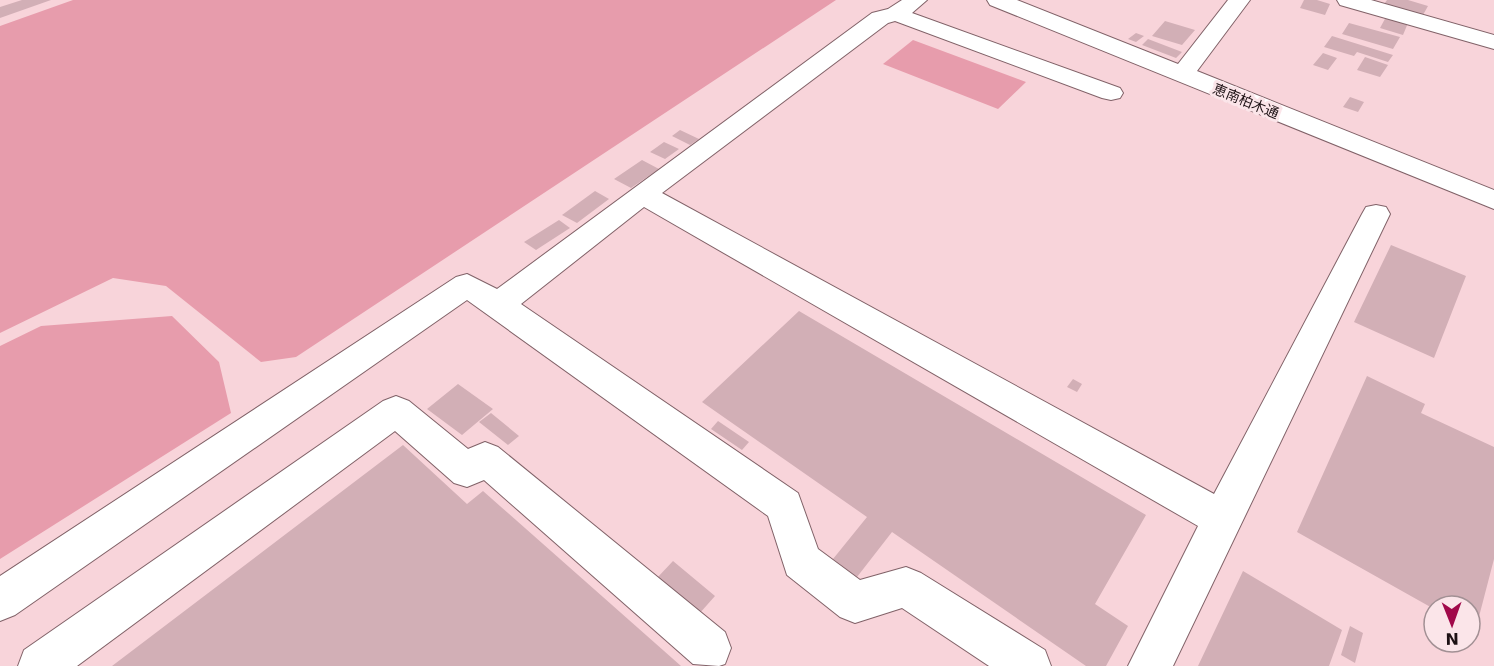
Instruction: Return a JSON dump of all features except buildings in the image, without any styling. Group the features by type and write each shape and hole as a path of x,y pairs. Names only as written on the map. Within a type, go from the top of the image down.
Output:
{"street":[{"path":"498,305 642,194 880,18 896,14 916,0"},
{"name":"恵南柏木通","path":"999,0 1041,7 1182,75 1494,200"},
{"path":"1182,75 1239,0"},
{"path":"1348,0 1494,42"},
{"path":"896,14 1111,93"},
{"path":"642,194 1222,519"},
{"path":"1150,666 1376,214"},
{"path":"0,600 467,285 783,505 802,561 855,602 906,587 1029,666"},
{"path":"40,666 396,411 467,471 485,458 709,648"}],"shaded area":[{"path":"73,0 836,0 296,357 261,362 166,286 113,278 0,333 0,26"},
{"path":"913,40 1026,82 998,109 883,64"},
{"path":"172,316 219,362 231,413 0,559 0,346 41,326"}]}
